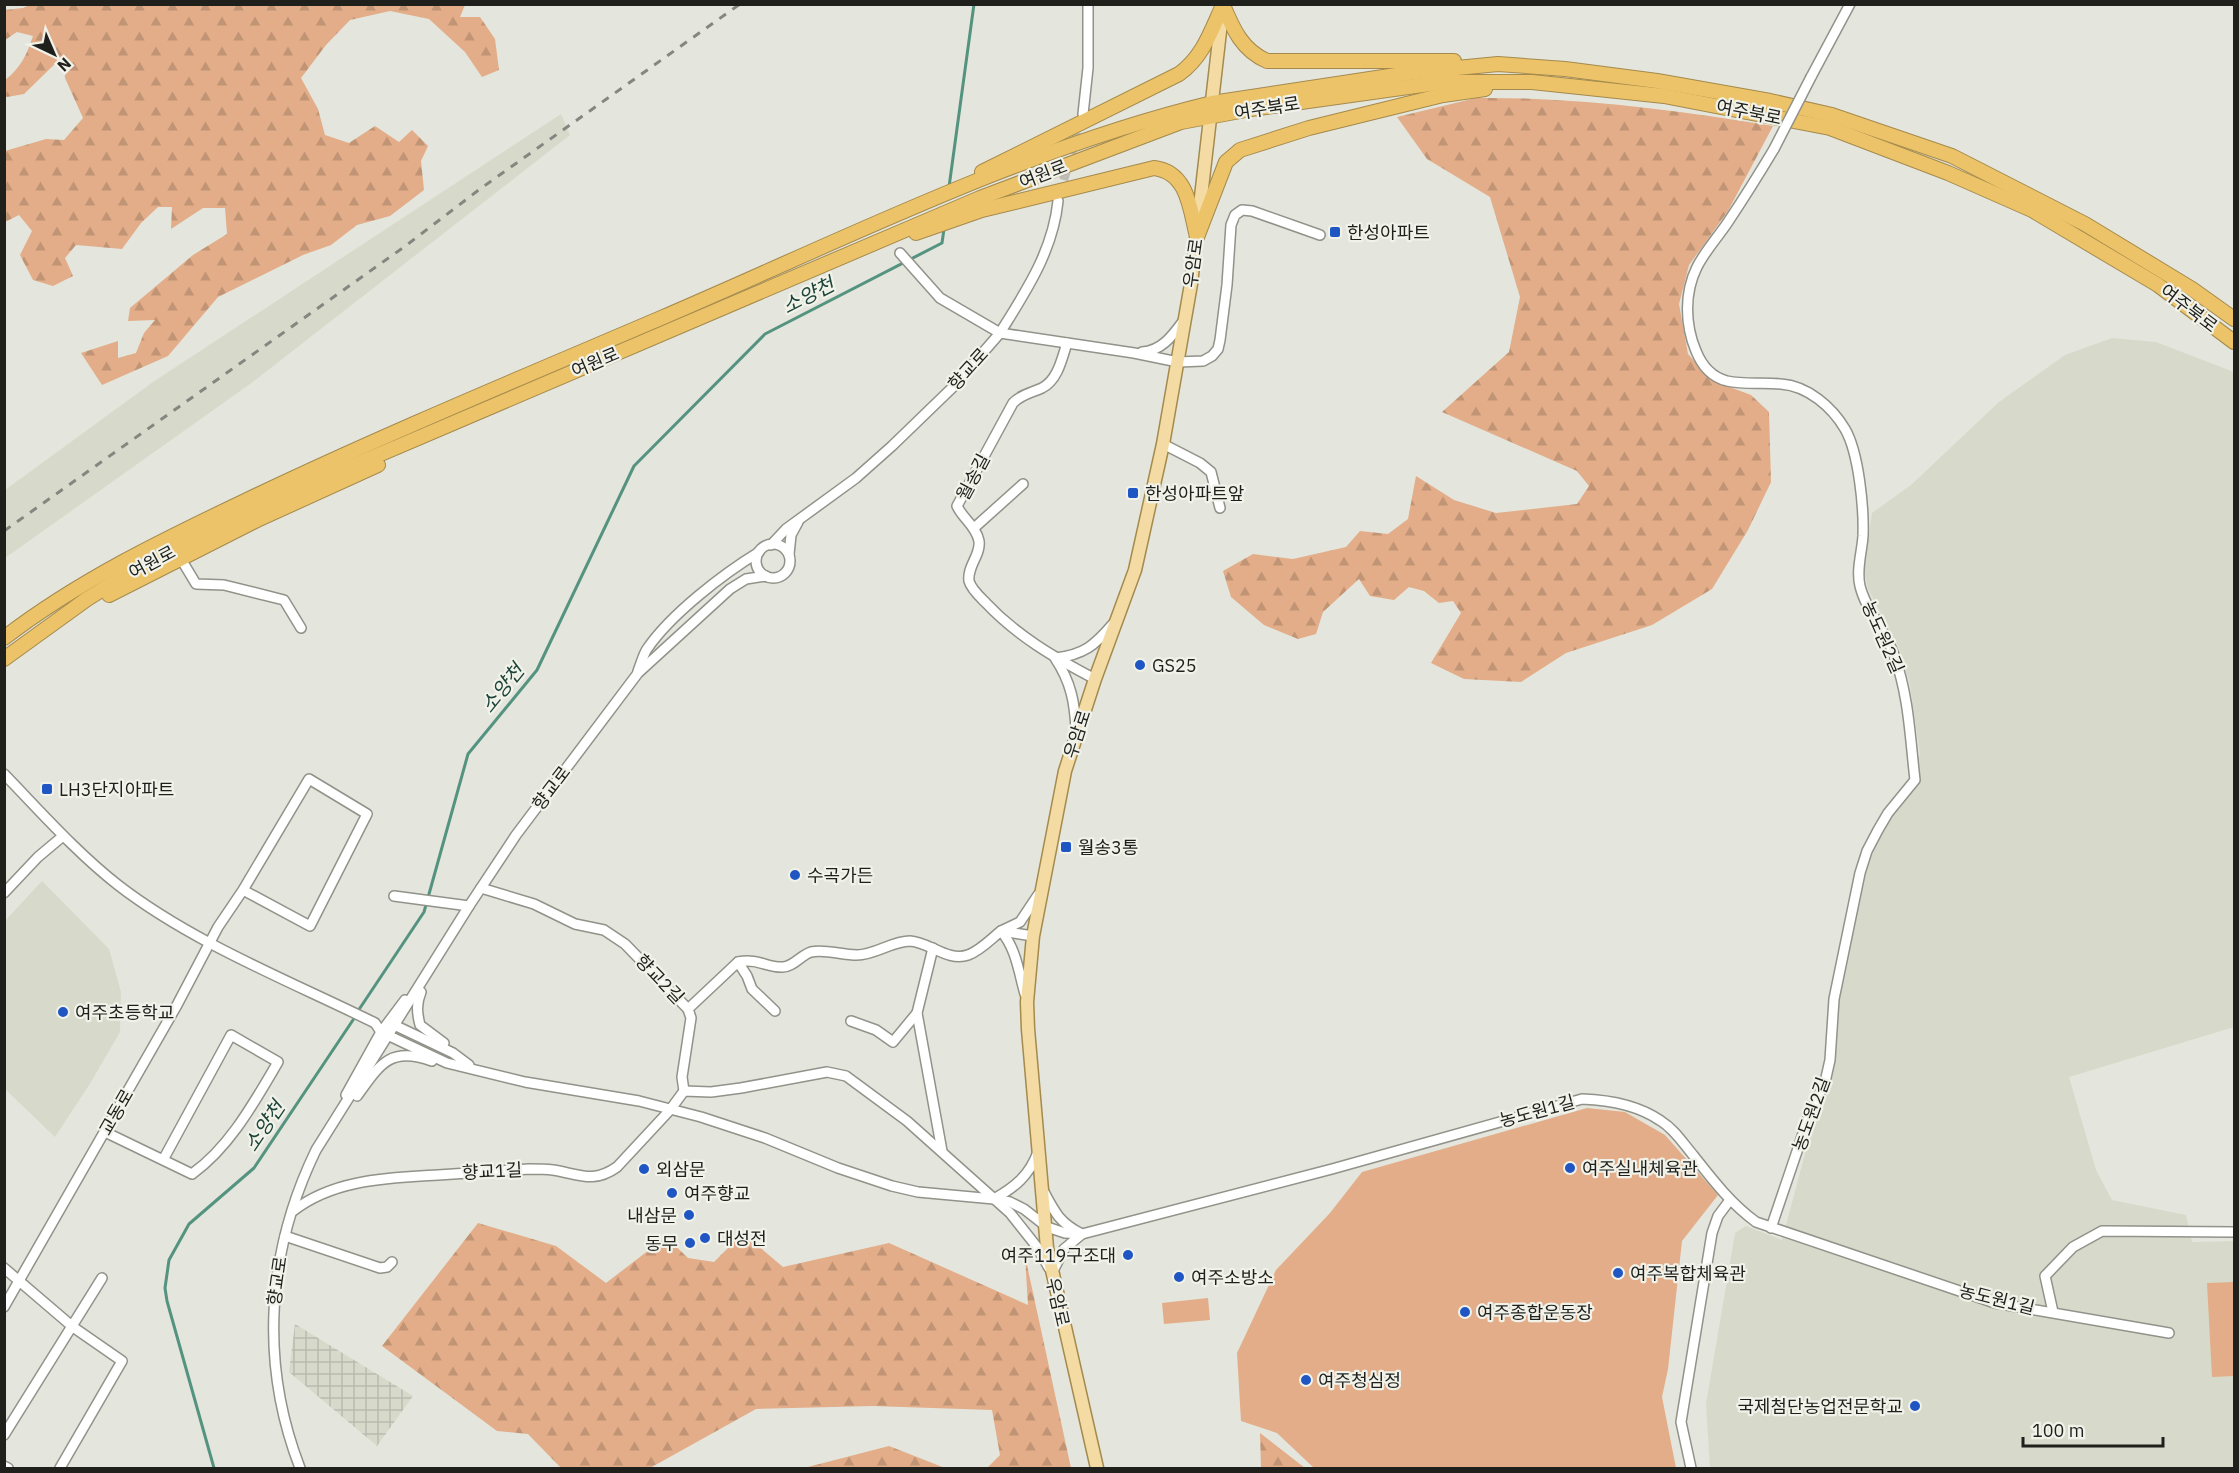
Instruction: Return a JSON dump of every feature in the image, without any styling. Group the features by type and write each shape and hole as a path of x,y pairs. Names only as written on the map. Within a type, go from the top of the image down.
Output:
{"highway":[{"path":"1223,5 1236,36 1254,55 1267,61 1453,61 1498,64"},
{"path":"981,176 1179,74 1192,65 1201,52 1223,5"},
{"name":"여주북로","path":"1212,103 1416,72 1498,64 1565,69 1657,81 1770,101 1832,116 1952,156 2085,224 2192,289 2235,319"},
{"name":"여주북로","path":"1211,117 1251,109 1444,82 1532,82 1664,96 1830,128 1948,173 2032,210 2158,285 2235,342"},
{"path":"1197,237 1226,162 1232,155 1247,146 1309,128 1443,95 1532,82"},
{"name":"여원로","path":"4,638 70,593 156,544 296,477 493,389 894,217 913,203 1101,133 1212,103"},
{"name":"여원로","path":"4,659 87,599 134,570 287,494 893,234 981,204 1181,122 1211,117"},
{"path":"981,204 1154,168 1161,169 1176,177 1185,190 1197,237"},
{"path":"87,599 110,595 257,520 408,451 438,430"}],"main road":[{"name":"우암로","path":"1096,1468 1047,1248 1044,1192 1031,1071 1028,1002 1033,936 1065,771 1095,679 1135,570 1163,444 1197,237 1223,5"}],"street":[{"path":"1083,114 1088,68 1088,4"},
{"name":"농도원2길","path":"1771,1228 1810,1113 1828,1071 1834,999 1860,873 1867,851 1888,813 1915,780 1906,696 1893,653 1860,585 1863,518 1855,454 1847,432 1828,408 1809,392 1795,386 1747,384 1717,378 1707,370 1699,359 1693,344 1688,318 1688,297 1698,266 1774,149 1850,4"},
{"path":"900,253 939,298 1000,333 1040,265 1052,237 1058,201"},
{"name":"향교로","path":"771,545 786,528 856,478 892,446 953,387 1000,333 1134,353 1178,362 1203,361 1218,349 1227,285 1231,225 1235,215 1242,210 1252,211 1320,235"},
{"path":"1134,353 1150,352 1162,346 1185,318"},
{"name":"월송길","path":"1067,343 1053,378 1044,387 1020,396 1013,403 957,506 961,515 974,528 979,540 979,548 969,570 969,581 975,591 1000,618 1055,658 1095,679"},
{"path":"1163,444 1200,463 1211,472 1221,508"},
{"path":"974,528 1023,484"},
{"path":"789,554 778,545 771,545 759,552 757,566 766,576 772,578 785,574 789,568 791,535 798,521"},
{"name":"향교로","path":"638,673 645,651 663,630 724,576 759,552"},
{"path":"181,559 196,584 224,585 284,600 301,628"},
{"name":"향교로","path":"300,1468 290,1442 283,1413 273,1349 276,1277 280,1253 298,1190 331,1124 345,1104 346,1091 422,975 433,965 516,835 638,673 730,589 746,579 766,576"},
{"path":"1076,734 1075,702 1065,672 1055,658 1073,656 1089,649 1119,618"},
{"path":"4,774 63,836 119,886 170,920 371,1021 385,1034 447,1063 525,1082 604,1094 670,1110 765,1138 838,1168 892,1186 918,1192 994,1199 1024,1209 1047,1227"},
{"name":"교동로","path":"4,1307 177,1005 210,941 309,778 367,814 310,926 243,890"},
{"path":"4,893 38,857 63,836"},
{"name":"향교2길","path":"481,888 534,904 575,924 604,930 614,935 638,956 688,1009 738,962"},
{"path":"775,1011 752,989 738,962 756,960 782,968 808,953 820,951 859,955 908,941 958,956 968,955 1001,931 1020,922 1029,912 1040,892"},
{"path":"397,896 469,906"},
{"path":"1001,931 1033,936"},
{"path":"1001,931 1013,950 1028,1002"},
{"path":"851,1021 876,1030 893,1042 916,1013 933,948"},
{"path":"433,965 418,1000 420,1025 446,1044 453,1053"},
{"path":"688,1009 691,1018 682,1077 684,1091 711,1092 817,1073 836,1072 861,1086 942,1151 994,1199 1023,1228 1052,1274"},
{"path":"916,1013 942,1151"},
{"path":"371,1021 392,1024 453,1053 474,1068"},
{"path":"105,1132 163,1160 192,1174 206,1164 249,1111 278,1062 231,1035 163,1160"},
{"path":"345,1104 357,1096 384,1061 395,1056 409,1055 441,1065 447,1063"},
{"name":"향교1길","path":"293,1211 308,1199 340,1187 386,1178 529,1169 551,1170 583,1177 607,1174 617,1167 670,1110 684,1091"},
{"name":"농도원1길","path":"1047,1227 1065,1233 1082,1234 1332,1169 1582,1099 1605,1100 1628,1105 1663,1122 1676,1134 1730,1200 1756,1222 1995,1303 2169,1333"},
{"path":"994,1199 1024,1178 1034,1164 1040,1148"},
{"path":"1044,1192 1057,1216 1067,1227 1082,1234 1064,1250 1052,1274"},
{"path":"1691,1468 1681,1422 1712,1233 1718,1216 1730,1200"},
{"path":"2053,1312 2045,1276 2073,1247 2102,1231 2235,1232"},
{"path":"285,1236 380,1268 387,1267 392,1262"},
{"path":"4,1268 73,1327 122,1361 60,1468"},
{"path":"4,1435 102,1278"}],"shaded area":[{"path":"561,114 570,135 250,384 5,558 5,490 153,382"},
{"path":"2112,338 2156,342 2234,372 2234,1027 2069,1077 2096,1170 2112,1200 2186,1215 2192,1242 2234,1241 2234,1468 1710,1468 1706,1404 1735,1233 1746,1226 1782,1240 1811,1131 1836,1055 1838,999 1865,874 1877,842 1899,804 1920,755 1910,685 1899,648 1868,589 1864,571 1872,513 1911,485 1999,402 2065,355"},
{"name":"여주초등학교","path":"42,881 109,949 121,992 120,1032 55,1137 4,1088 5,921"},
{"path":"295,1324 413,1396 377,1446 289,1372"}],"green space":[{"path":"31,4 465,5 460,17 480,17 495,39 499,70 482,77 465,52 429,19 390,11 350,20 326,45 301,78 318,109 325,135 349,143 375,126 399,142 412,130 428,146 421,161 424,190 390,216 357,225 331,245 303,255 218,297 168,356 102,385 81,353 118,341 118,358 136,353 144,333 155,320 128,321 130,308 193,255 227,234 225,208 203,208 171,229 172,207 158,207 141,223 122,249 76,245 65,258 73,276 53,286 33,280 20,255 32,231 19,215 5,222 5,151 46,139 64,140 83,118 65,78 63,56 24,94 5,96 5,80 23,60 33,36 17,32 5,40 5,10 23,8"},
{"path":"1476,98 1588,102 1773,126 1728,211 1689,265 1679,304 1688,354 1711,380 1751,395 1769,412 1771,482 1748,530 1712,589 1652,625 1566,653 1521,682 1464,679 1431,663 1461,613 1453,601 1439,603 1424,591 1409,587 1394,600 1370,596 1359,579 1323,612 1316,634 1298,639 1264,625 1231,597 1223,571 1253,554 1293,559 1346,547 1360,531 1388,534 1408,519 1416,476 1454,500 1496,513 1577,504 1589,486 1577,471 1442,412 1509,352 1520,297 1490,197 1427,159 1397,117"},
{"name":"여주종합운동장","path":"1587,1108 1625,1112 1665,1135 1718,1195 1682,1241 1668,1369 1662,1397 1676,1468 1314,1468 1277,1433 1241,1421 1237,1353 1276,1270 1330,1213 1362,1172"},
{"path":"478,1223 556,1246 606,1283 666,1237 688,1258 714,1262 743,1233 783,1267 889,1243 1028,1305 1025,1256 1071,1468 987,1468 1000,1455 992,1410 873,1406 756,1409 650,1468 561,1468 528,1434 497,1431 382,1346"},
{"path":"2234,1282 2234,1376 2212,1377 2207,1283"},
{"path":"1208,1298 1210,1320 1164,1324 1162,1303"},
{"path":"1260,1433 1305,1468 1261,1468"},
{"path":"889,1446 945,1468 804,1468"}],"waterway":[{"name":"소양천","path":"949,187 974,4"},
{"name":"소양천","path":"358,1011 424,912 468,754 537,670 634,466 765,334 942,243 944,229"},
{"name":"소양천","path":"214,1468 167,1301 165,1288 169,1260 189,1224 254,1168 355,1017"}],"tunnel":[{"path":"1060,193 1081,120"}],"railway":[{"path":"4,531 404,247 480,189 740,4"}],"place":[{"name":"한성아파트","path":"1335,232"},
{"name":"한성아파트앞","path":"1133,493"},
{"name":"GS25","path":"1140,665"},
{"name":"LH3단지아파트","path":"47,789"},
{"name":"월송3통","path":"1066,847"},
{"name":"수곡가든","path":"795,875"},
{"name":"여주초등학교","path":"63,1012"},
{"name":"여주실내체육관","path":"1570,1168"},
{"name":"외삼문","path":"644,1169"},
{"name":"여주향교","path":"672,1193"},
{"name":"내삼문","path":"689,1215"},
{"name":"대성전","path":"705,1238"},
{"name":"동무","path":"690,1243"},
{"name":"여주119구조대","path":"1128,1255"},
{"name":"여주복합체육관","path":"1618,1273"},
{"name":"여주소방소","path":"1179,1277"},
{"name":"여주종합운동장","path":"1465,1312"},
{"name":"여주청심정","path":"1306,1380"},
{"name":"국제첨단농업전문학교","path":"1915,1406"}]}
